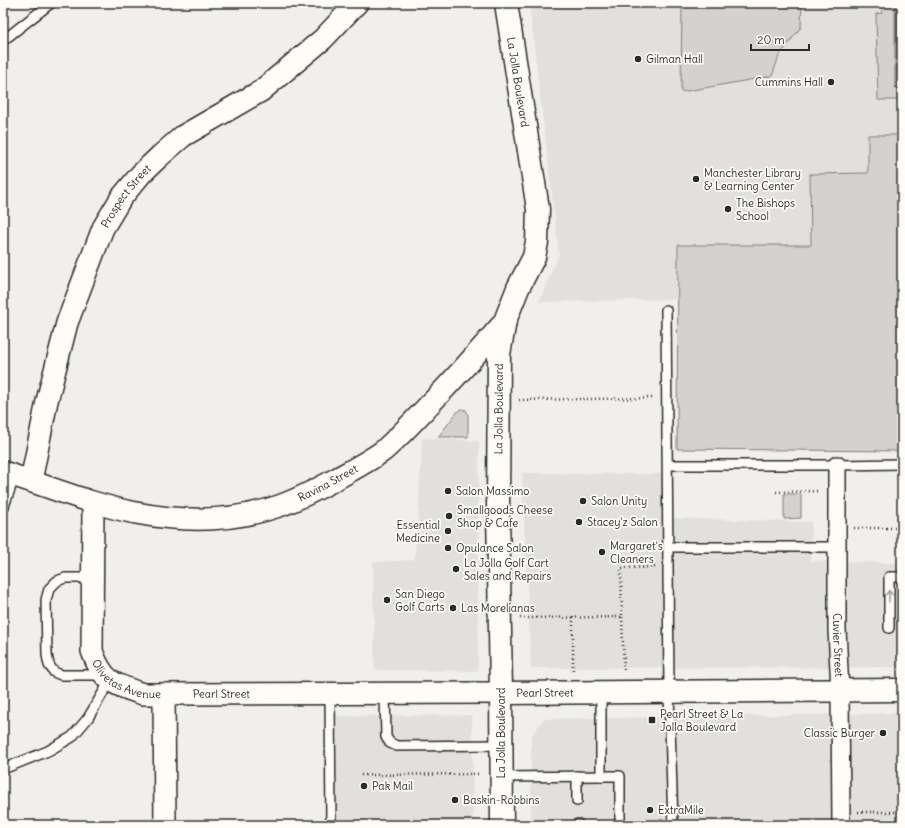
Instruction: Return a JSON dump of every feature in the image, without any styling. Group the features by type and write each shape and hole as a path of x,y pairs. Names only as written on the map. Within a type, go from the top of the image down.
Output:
{"main road":[{"name":"La Jolla Boulevard","path":"502,825 498,400 499,354 505,321 518,288 534,257 538,242 538,209 506,3"},
{"name":"Pearl Street","path":"501,693 902,690"}],"street":[{"name":"Prospect Street","path":"16,476 47,401 67,323 103,228 121,198 151,165 183,136 261,91 323,39 357,3"},
{"name":"Ravina Street","path":"16,476 93,503 160,517 203,519 224,518 247,515 279,506 317,489 382,451 440,394 505,321"},
{"name":"Cuvier Street","path":"837,466 837,629 840,691 841,819"},
{"name":"Olivetas Avenue","path":"93,503 92,651 97,665 107,678 143,694 164,694 165,825"},
{"name":"Pearl Street","path":"164,694 501,693"}],"lane":[{"path":"5,38 51,3"},
{"path":"666,310 668,398 669,692 673,825"},
{"path":"668,465 837,466 902,464"},
{"path":"3,508 16,476"},
{"path":"668,548 838,547"},
{"path":"889,628 889,577 902,577"},
{"path":"3,770 48,751 72,737 91,713 107,678 54,672 49,665 47,656 46,600 49,588 57,581 65,578 93,578"},
{"path":"601,693 601,776"},
{"path":"330,694 331,825"},
{"path":"385,694 386,737 390,743 397,746 501,745"},
{"path":"502,775 620,776 620,825"},
{"path":"577,776 577,801"}],"path":[{"path":"498,400 668,398"},
{"path":"776,492 838,491"},
{"path":"838,528 902,528"},
{"path":"624,692 621,568 669,567"},
{"path":"573,617 571,629 573,693"},
{"path":"500,618 622,617"},
{"path":"361,775 502,775"},
{"path":"841,819 902,812"}],"shaded area":[{"name":"The Bishops School","path":"529,3 902,3 902,451 677,449 677,299 539,302 559,254"},
{"path":"682,3 802,3 801,27 779,56 772,76 681,92"},
{"path":"882,3 902,3 902,100 878,100 876,14 882,13"},
{"path":"895,3 902,3 902,88 895,88"},
{"path":"868,135 902,135 902,451 677,449 678,245 811,245 810,174 868,173"},
{"path":"461,409 466,410 468,414 468,437 438,437 458,411"},
{"path":"422,438 479,441 478,671 375,670 373,562 414,560 418,525"},
{"path":"522,473 664,474 664,518 811,522 811,561 902,563 902,667 531,668"},
{"path":"784,494 801,494 801,518 784,519"},
{"path":"902,713 902,825 531,825 531,736 544,719"},
{"path":"472,715 473,825 337,825 337,716"}],"place":[{"name":"Gilman Hall","path":"638,59"},
{"name":"Cummins Hall","path":"831,82"},
{"name":"Manchester Library & Learning Center","path":"696,179"},
{"name":"The Bishops School","path":"728,209"},
{"name":"Salon Massimo","path":"448,491"},
{"name":"Salon Unity","path":"583,501"},
{"name":"Smallgoods Cheese Shop & Cafe","path":"449,516"},
{"name":"Stacey'z Salon","path":"579,522"},
{"name":"Essential Medicine","path":"448,531"},
{"name":"Opulance Salon","path":"448,548"},
{"name":"Margaret's Cleaners","path":"602,552"},
{"name":"La Jolla Golf Cart Sales and Repairs","path":"456,569"},
{"name":"San Diego Golf Carts","path":"387,600"},
{"name":"Las Morelianas","path":"453,608"},
{"name":"Pearl Street & La Jolla Boulevard","path":"652,720"},
{"name":"Classic Burger","path":"883,733"},
{"name":"Pak Mail","path":"364,786"},
{"name":"Baskin-Robbins","path":"455,800"},
{"name":"ExtraMile","path":"650,810"}]}
